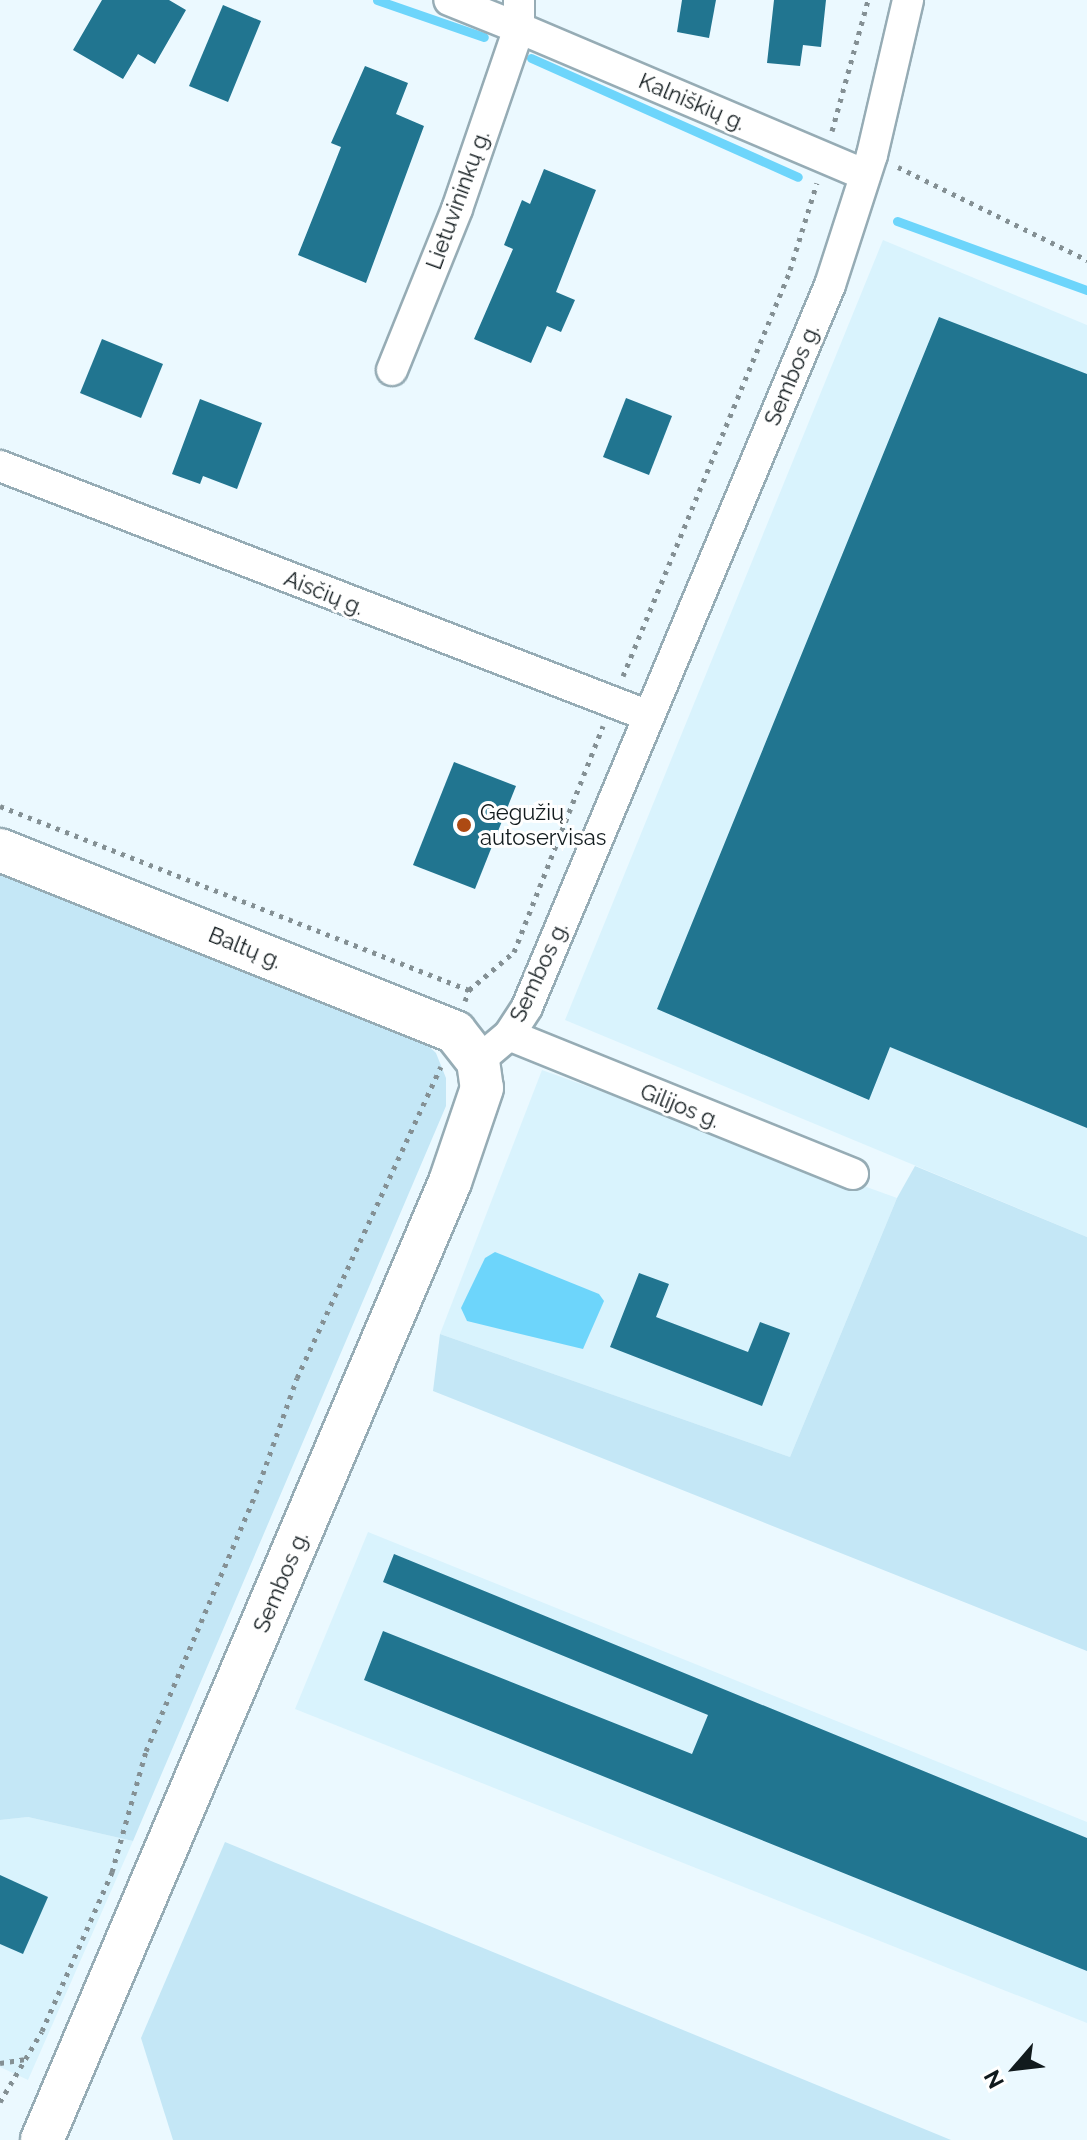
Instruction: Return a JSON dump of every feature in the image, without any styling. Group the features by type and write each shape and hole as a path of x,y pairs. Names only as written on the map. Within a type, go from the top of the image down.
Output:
{"main road":[{"name":"Baltų g.","path":"0,850 493,1048"},
{"name":"Sembos g.","path":"42,2140 468,1138 493,1048"}],"street":[{"name":"Kalniškių g.","path":"449,0 519,14 868,165"},
{"name":"Sembos g.","path":"493,1048 527,1007 830,285 868,165 908,0"},
{"name":"Lietuvininkų g.","path":"392,370 457,209 519,14"},
{"name":"Aisčių g.","path":"0,466 649,716"},
{"name":"Gilijos g.","path":"493,1048 853,1174"}],"path":[{"path":"868,165 1087,260"},
{"path":"0,806 469,990"},
{"path":"0,2063 26,2059"}],"shaded area":[{"path":"883,240 1087,325 1087,1237 565,1020"},
{"path":"0,870 422,1040 436,1053 446,1078 446,1106 133,1841 28,1817 0,1820"},
{"path":"542,1070 897,1198 790,1457 440,1334"},
{"path":"915,1166 1087,1237 1087,1651 433,1391 440,1334 790,1457 897,1198"},
{"path":"368,1532 1087,1822 1087,2023 295,1709"},
{"path":"28,1817 133,1841 28,2080 0,2067 0,1820"},
{"path":"225,1842 951,2140 173,2140 141,2038"}],"water":[{"path":"495,1252 599,1294 604,1301 583,1349 467,1321 461,1308 485,1258"}],"building":[{"path":"102,0 169,0 186,10 155,64 138,54 123,79 73,50"},
{"path":"682,0 716,0 709,38 677,32"},
{"path":"774,0 826,0 821,47 803,45 800,66 767,63"},
{"path":"223,5 261,21 228,102 189,86"},
{"path":"365,66 408,83 396,114 424,126 366,283 298,255 341,147 331,143"},
{"path":"544,169 596,190 556,292 575,300 561,332 547,326 531,363 474,339 513,249 504,245 522,200 530,204"},
{"path":"939,317 1087,374 1087,1128 890,1047 869,1100 657,1009"},
{"path":"102,339 163,364 141,418 80,393"},
{"path":"626,398 672,416 649,475 603,457"},
{"path":"200,399 262,423 237,489 203,476 200,484 172,474"},
{"name":"Gegužių autoservisas","path":"454,762 516,786 475,889 413,865"},
{"path":"639,1273 669,1284 656,1317 748,1352 760,1322 790,1333 762,1406 610,1347"},
{"path":"394,1554 1087,1838 1087,1971 364,1680 383,1631 692,1754 708,1715 383,1582"},
{"path":"0,1875 48,1897 23,1954 0,1944"}],"waterway":[{"path":"377,0 484,37"},
{"path":"531,58 798,177"},
{"path":"897,221 1087,290"}],"place":[{"name":"Gegužių autoservisas","path":"464,825"}]}
